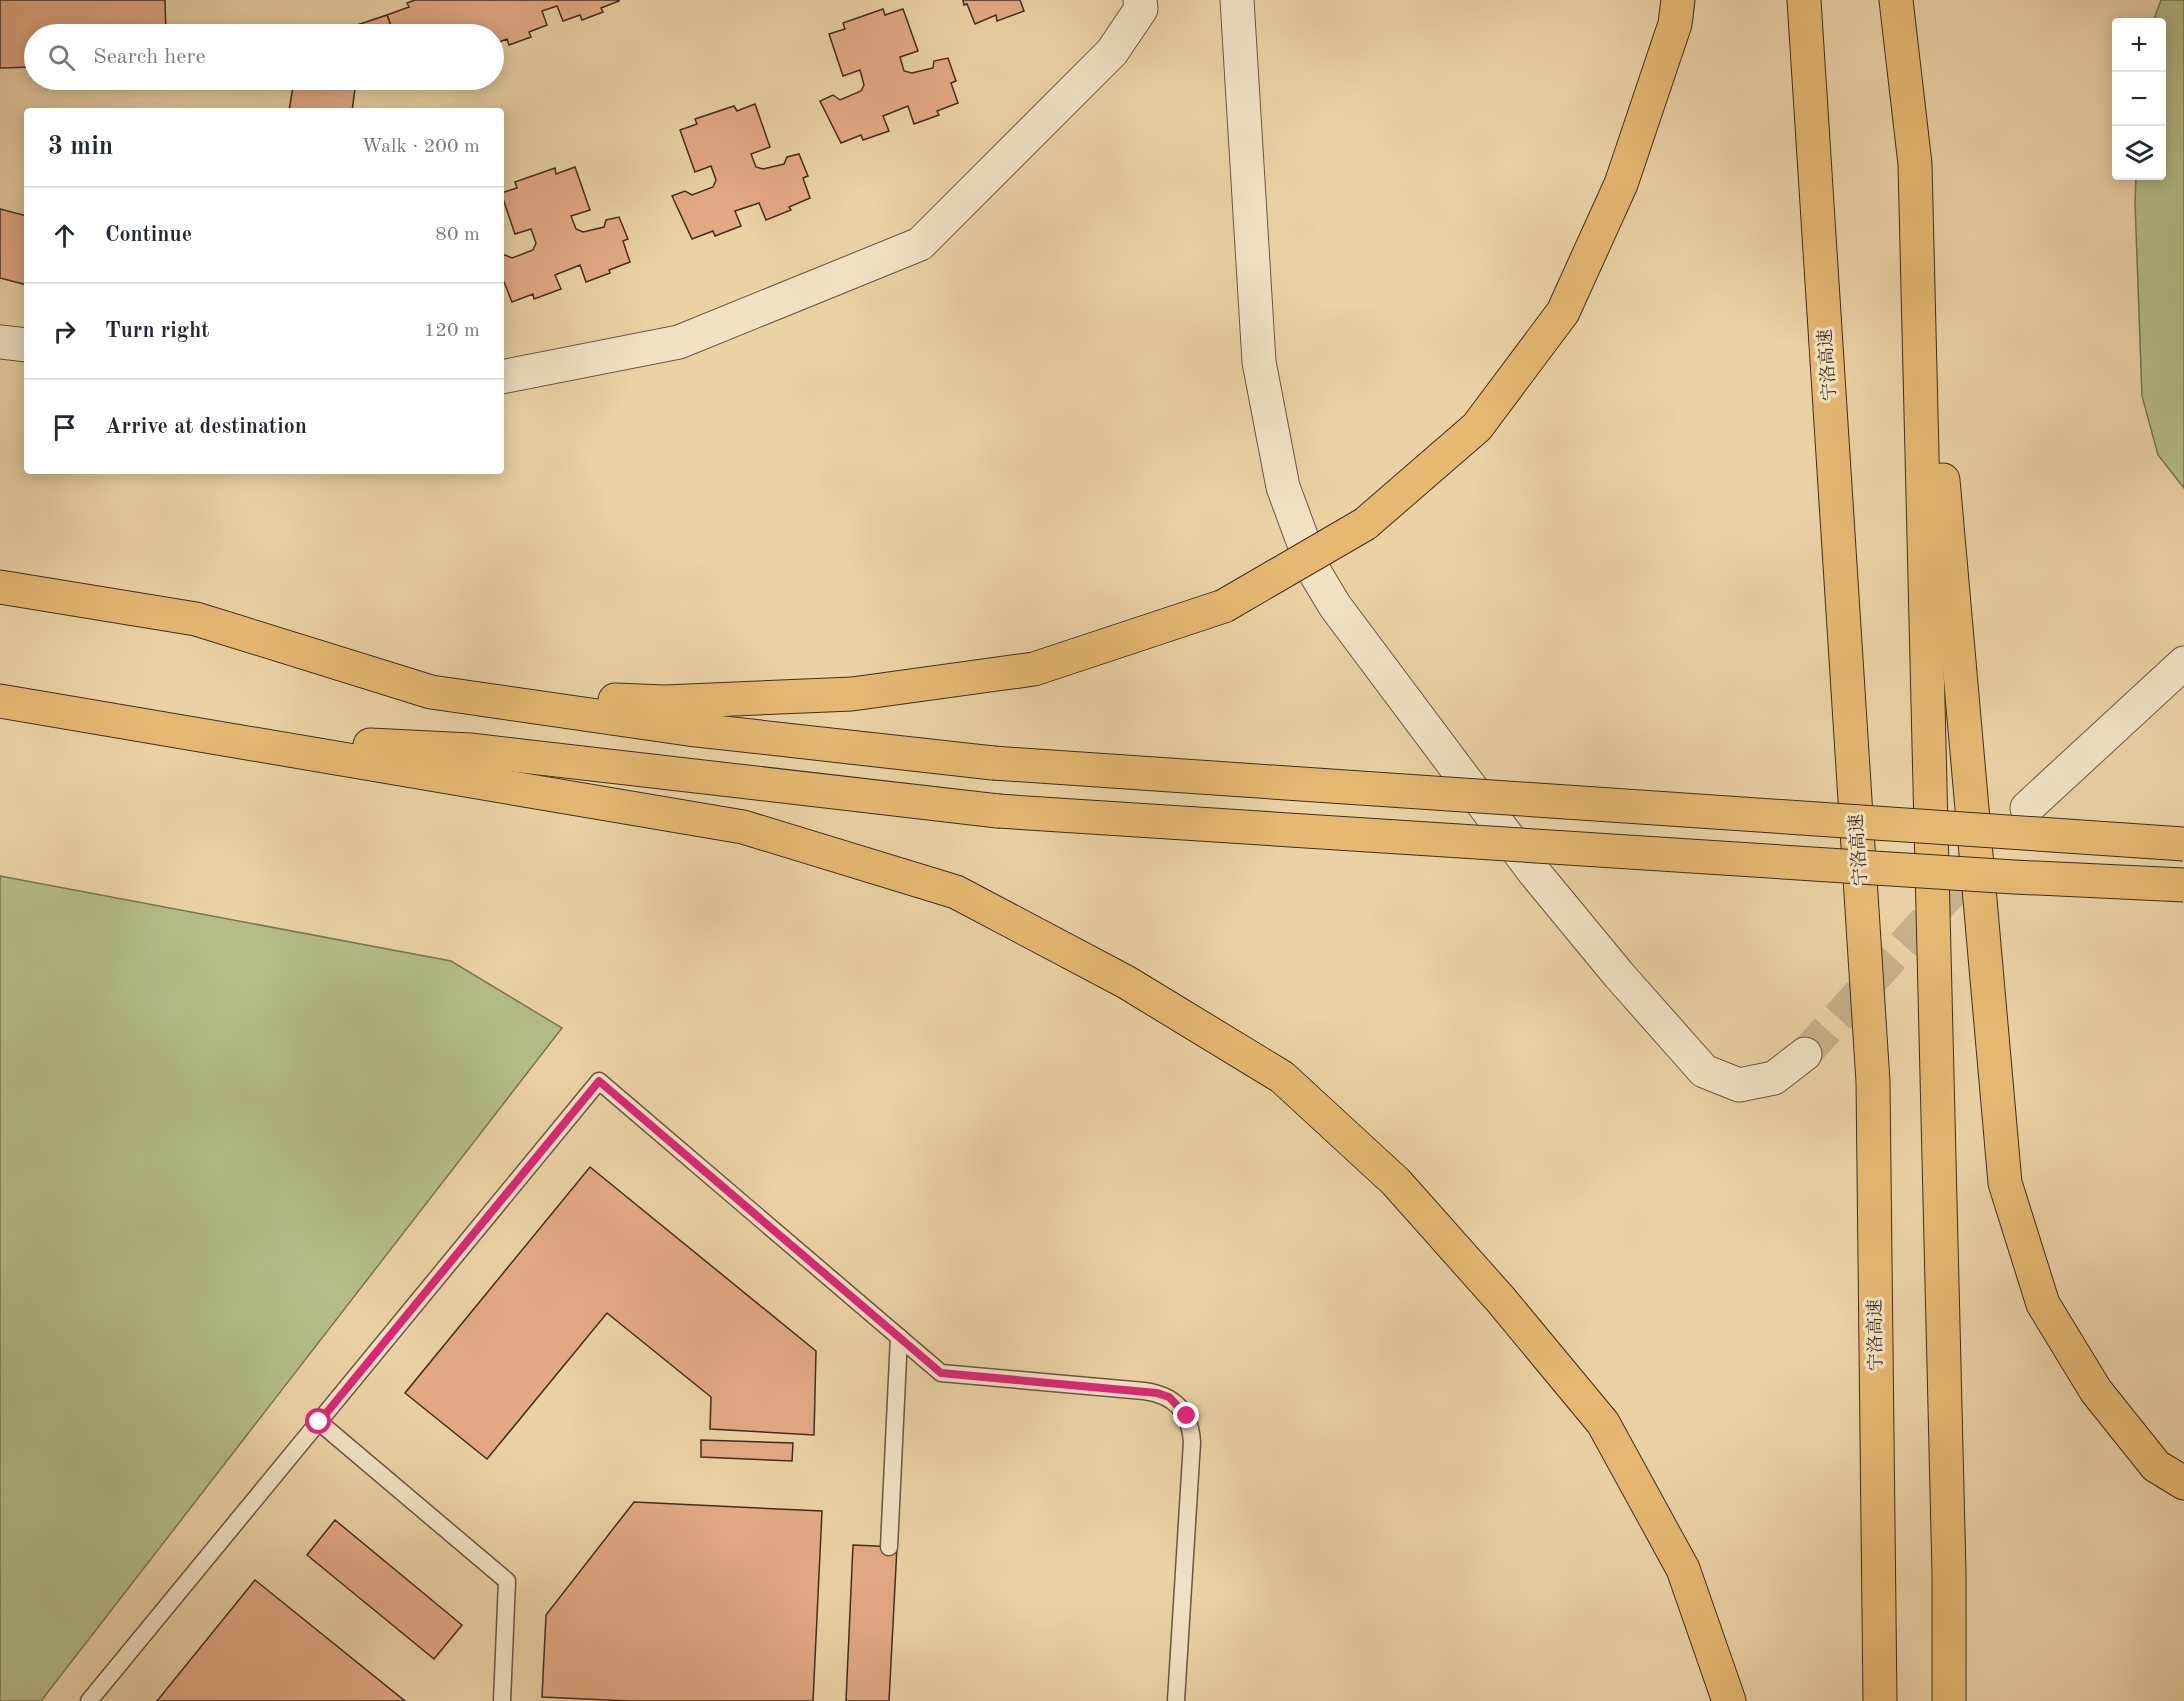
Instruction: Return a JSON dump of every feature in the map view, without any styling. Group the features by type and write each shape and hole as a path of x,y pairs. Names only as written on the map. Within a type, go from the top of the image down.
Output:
{"highway":[{"path":"431,692 665,702 852,694 1034,669 1224,606 1365,524 1477,427 1563,312 1621,184 1675,24 1678,0"},
{"name":"宁洛高速","path":"1804,0 1873,1082 1880,1701"},
{"path":"1896,0 1915,164 2005,1183 2043,1304 2096,1390 2156,1466 2184,1483"},
{"path":"1915,164 1948,1537 1949,1701"},
{"path":"0,587 196,620 431,692 688,729 993,763 2184,844"},
{"path":"0,701 742,827 956,892 1126,982 1282,1077 1396,1182 1502,1300 1603,1423 1683,1569 1729,1701"},
{"path":"219,737 470,750 998,811 2014,877 2184,885"}],"street":[{"path":"504,376 679,342 920,244 1112,52 1141,9 1140,0"},
{"path":"1237,0 1259,362 1283,487 1314,571 1335,606 1534,872 1619,975 1704,1071 1738,1085 1774,1078 1806,1054"},
{"path":"0,342 24,345"},
{"path":"2027,808 2184,663"}],"lane":[{"path":"89,1701 599,1081 941,1373 1144,1391 1169,1397 1179,1405 1187,1416 1192,1442 1176,1701"},
{"path":"889,1546 899,1337"},
{"path":"319,1422 507,1581 502,1701"}],"green space":[{"path":"2161,0 2184,0 2184,488 2158,455 2142,396 2136,180 2166,180 2166,18 2154,18"},
{"path":"0,876 451,961 562,1028 41,1701 0,1701"}],"building":[{"path":"0,0 165,0 166,24 24,24 24,67 0,68"},
{"path":"415,0 619,0 601,8 603,12 582,20 580,15 563,21 557,6 542,11 547,25 529,32 531,37 509,45 507,39 504,40 504,24 390,24 387,15 409,7 407,3"},
{"path":"963,0 1020,0 1024,11 997,21 996,15 975,24"},
{"path":"883,9 885,15 903,9 918,51 900,57 904,71 912,73 933,68 934,61 948,58 956,81 951,83 958,103 937,111 939,115 914,124 908,106 883,116 889,131 863,140 861,135 841,143 820,101 833,95 840,100 861,91 864,85 860,70 843,76 829,34 845,29 843,23"},
{"path":"387,15 390,24 360,24"},
{"path":"292,90 355,90 352,108 289,108"},
{"path":"755,104 770,147 751,154 756,167 763,169 784,164 787,157 799,154 808,176 803,178 810,198 789,207 791,210 766,220 759,203 735,211 741,226 715,236 713,231 692,239 672,196 685,191 692,195 713,187 716,180 711,166 695,172 680,130 697,124 695,119 734,106 737,111"},
{"path":"575,167 590,210 571,216 576,229 583,232 604,227 606,220 619,217 628,239 623,241 630,262 586,282 580,265 555,275 561,289 534,299 533,294 512,302 504,282 504,255 512,258 533,250 536,243 531,229 515,234 504,202 504,192 517,188 515,182 555,168 556,174"},
{"path":"0,209 24,215 24,284 0,278"},
{"path":"590,1167 816,1351 814,1435 710,1429 711,1397 607,1313 487,1459 405,1393"},
{"path":"701,1440 793,1443 792,1461 701,1457"},
{"path":"634,1502 822,1511 813,1701 629,1701 542,1697 546,1615"},
{"path":"335,1520 462,1625 434,1659 307,1555"},
{"path":"853,1545 897,1547 889,1701 846,1701"},
{"path":"255,1580 405,1701 157,1701"}],"tunnel":[{"path":"1805,1054 1984,856"}],"route":[{"path":"319,1422 599,1081 941,1373 1157,1393 1169,1397 1187,1416"}]}
